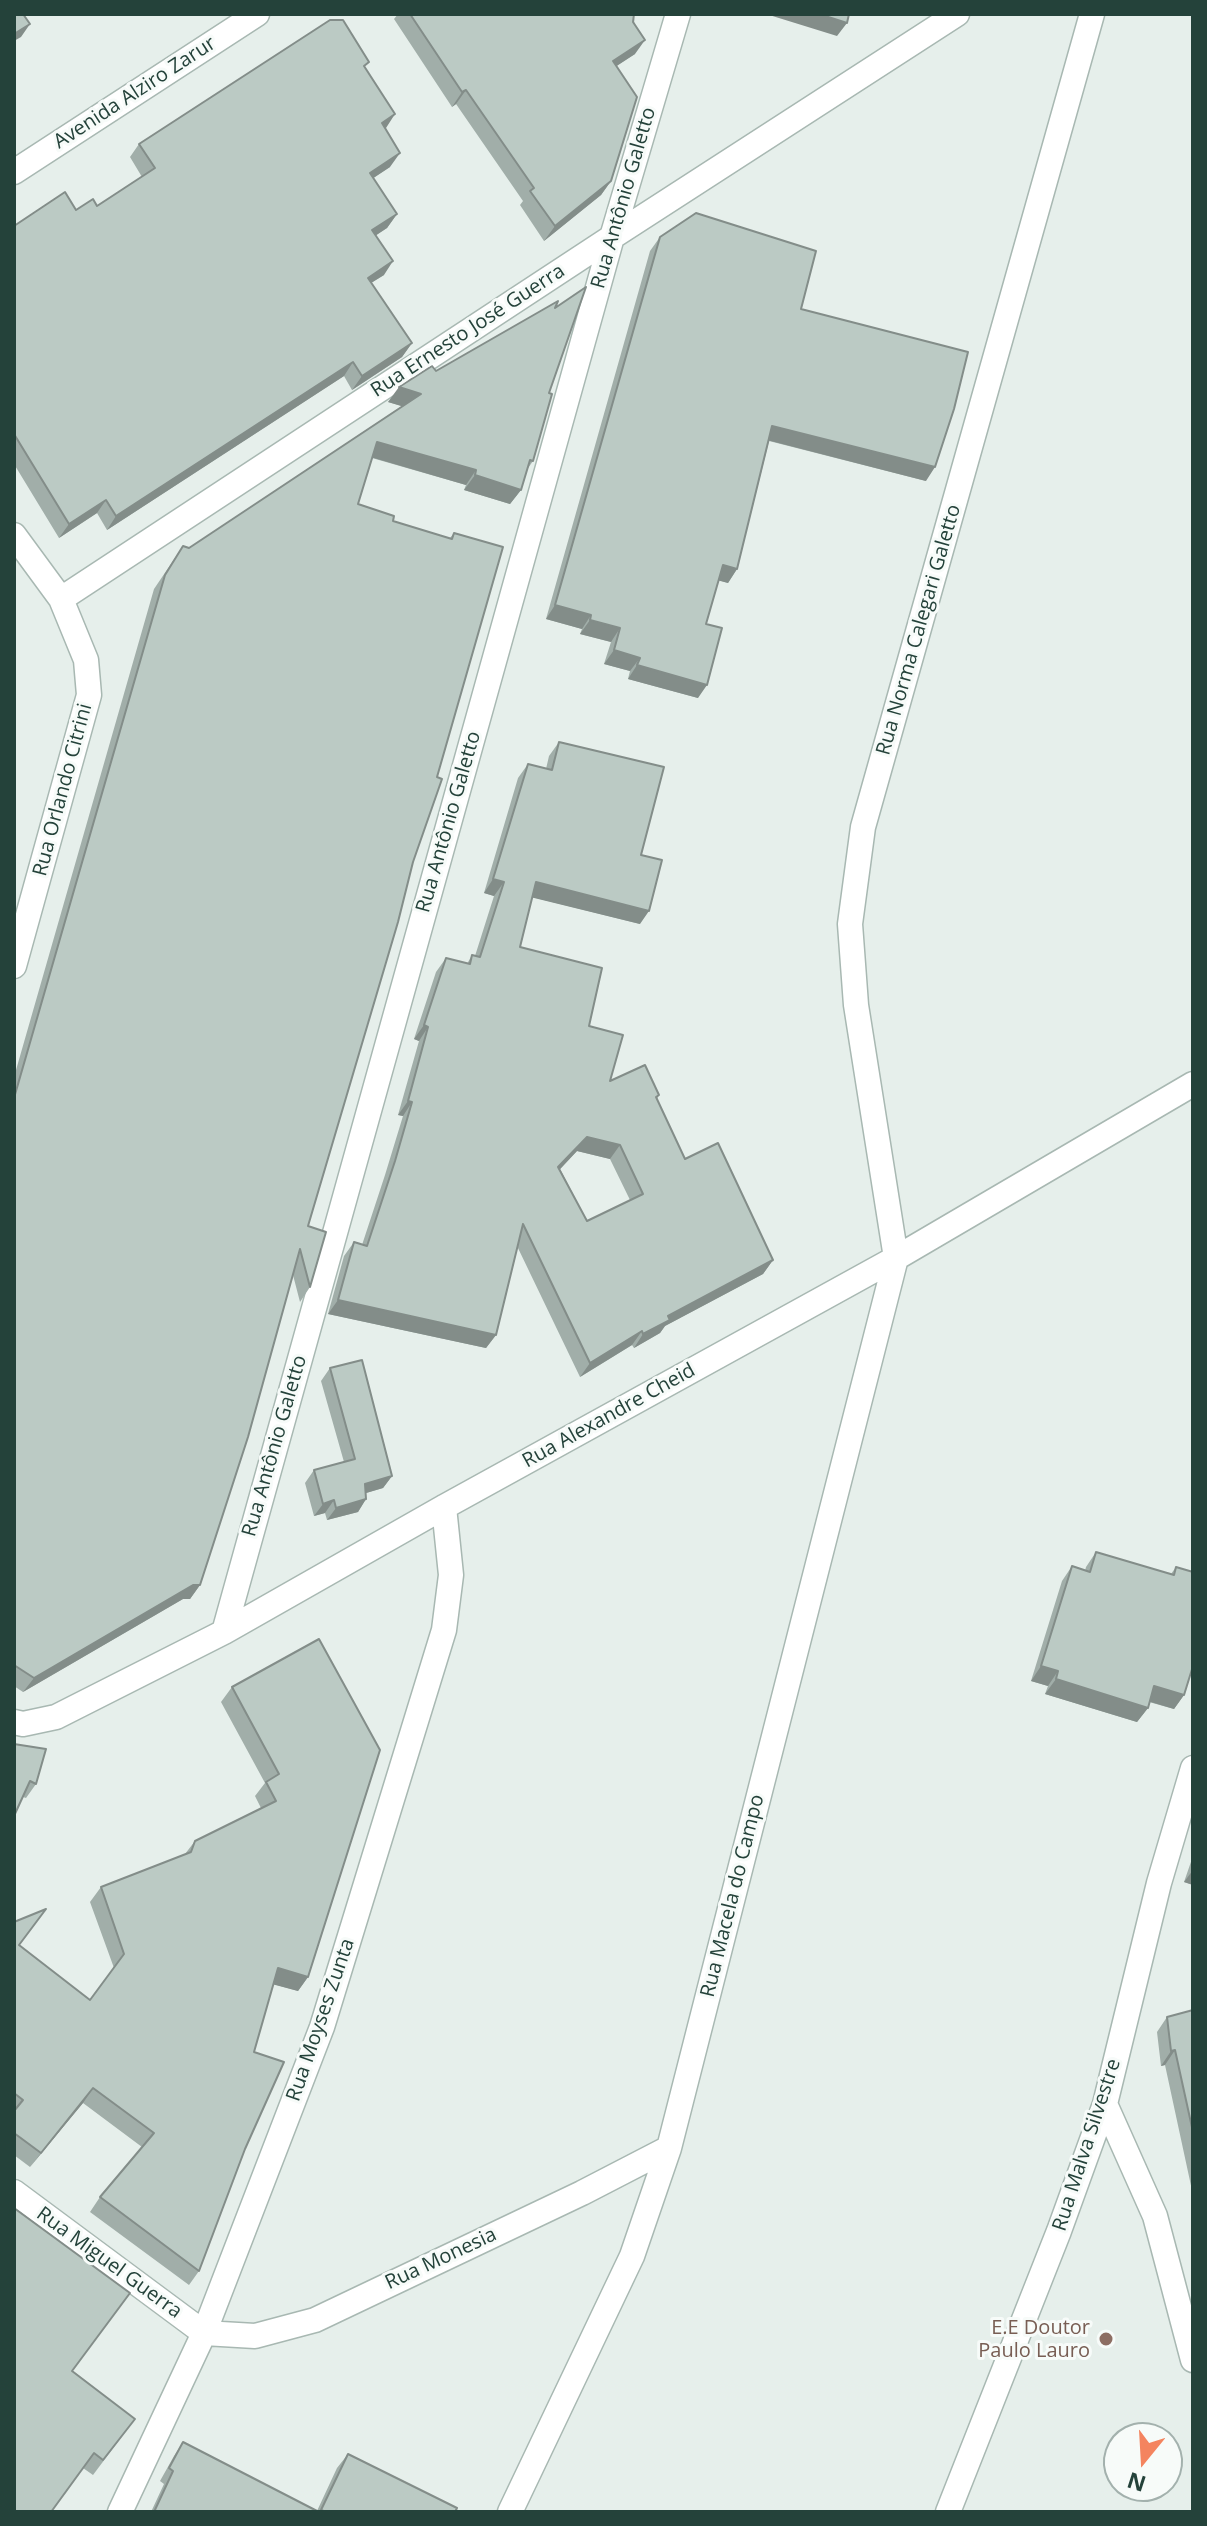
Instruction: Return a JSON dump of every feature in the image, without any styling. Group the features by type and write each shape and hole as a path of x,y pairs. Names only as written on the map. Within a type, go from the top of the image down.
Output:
{"street":[{"name":"Avenida Alziro Zarur","path":"14,172 257,14"},
{"name":"Rua Antônio Galetto","path":"224,1632 612,237 678,14"},
{"name":"Rua Ernesto José Guerra","path":"61,599 957,14"},
{"name":"Rua Norma Calegari Galetto","path":"896,1258 856,1005 850,924 863,827 1092,14"},
{"name":"Rua Orlando Citrini","path":"14,535 61,599 86,660 89,695 14,966"},
{"name":"Rua Alexandre Cheid","path":"14,1722 23,1724 56,1717 224,1632 896,1258 1193,1084"},
{"name":"Rua Macela do Campo","path":"510,2512 632,2256 669,2148 896,1258"},
{"name":"Rua Moyses Zunta","path":"120,2512 204,2333 322,2027 444,1630 451,1575 444,1507"},
{"name":"Rua Malva Silvestre","path":"948,2512 1059,2231 1105,2104 1159,1883 1193,1768"},
{"path":"1105,2104 1155,2216 1193,2360"},
{"name":"Rua Monesia","path":"204,2333 255,2336 315,2320 582,2193 669,2148"},
{"name":"Rua Miguel Guerra","path":"14,2192 204,2333"}],"building":[{"path":"14,14 23,14 30,24 14,34"},
{"path":"410,14 634,14 633,22 645,40 613,61 637,97 611,181 555,226 530,191 534,188 466,90 462,92"},
{"path":"819,14 849,14 847,23"},
{"path":"330,20 343,20 369,62 364,66 395,114 382,123 400,153 370,173 397,214 372,230 393,261 368,278 412,343 362,376 353,362 116,516 106,500 69,524 14,434 14,226 65,192 76,210 93,199 97,206 155,168 139,144"},
{"path":"696,213 816,251 801,309 968,352 935,467 772,426 737,569 723,565 706,624 722,628 707,685 637,665 640,658 614,650 620,628 590,620 591,615 555,605 660,237"},
{"path":"586,287 549,393 552,394 533,461 530,460 521,490 475,475 476,470 377,442 358,504 394,516 393,521 452,539 454,533 503,547 437,777 442,779 413,862 308,1226 326,1232 310,1287 300,1249 248,1437 200,1585 193,1585 34,1678 14,1665 14,1098 165,575 183,546 189,548 421,394 399,387 432,366 436,371 558,301 555,308"},
{"path":"559,742 664,767 641,855 662,860 649,911 536,882 520,947 602,968 589,1026 623,1035 610,1081 645,1065 659,1095 656,1097 685,1159 718,1143 773,1260 668,1316 670,1320 643,1334 642,1331 590,1363 523,1224 496,1335 338,1300 354,1242 367,1246 395,1161 428,1027 424,1025 446,958 470,964 472,955 480,957 504,882 493,879 528,764 552,770","holes":["587,1137 620,1145 643,1194 587,1221 558,1167"]},
{"path":"362,1360 392,1476 365,1484 366,1499 336,1508 334,1500 323,1504 314,1470 355,1459 330,1368"},
{"path":"1096,1552 1174,1575 1176,1567 1193,1572 1193,1666 1184,1695 1154,1686 1148,1708 1056,1679 1058,1671 1041,1666 1072,1566 1090,1572"},
{"path":"319,1639 380,1750 308,1977 278,1968 254,2052 284,2062 245,2149 199,2271 100,2197 154,2133 93,2088 41,2153 14,2133 14,2111 23,2100 14,2093 14,1922 46,1909 19,1945 90,2000 124,1954 101,1887 191,1852 195,1841 276,1801 266,1782 279,1774 232,1687"},
{"path":"14,1744 46,1749 36,1784 30,1781 14,1816"},
{"path":"1193,2010 1193,2132 1175,2050 1171,2051 1167,2017"},
{"path":"14,2208 130,2293 72,2371 135,2419 103,2460 94,2453 51,2512 14,2512"},
{"path":"183,2442 319,2512 154,2512 173,2471 169,2468"},
{"path":"348,2454 457,2508 455,2512 321,2510"}],"place":[{"name":"E.E Doutor Paulo Lauro","path":"1106,2339"}]}
